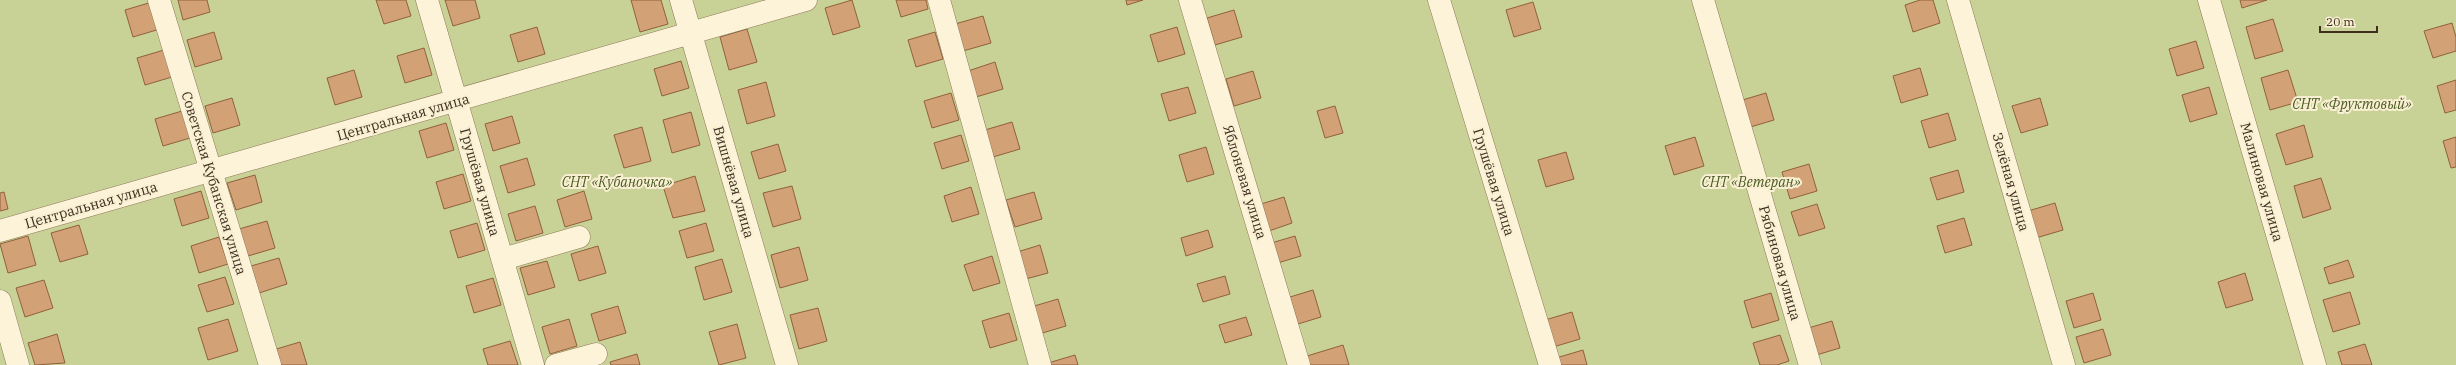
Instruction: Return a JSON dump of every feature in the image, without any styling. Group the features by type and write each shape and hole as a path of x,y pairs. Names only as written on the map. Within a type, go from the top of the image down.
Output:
{"street":[{"name":"Советская Кубанская улица","path":"159,0 210,172 270,365"},
{"name":"Грушёвая улица","path":"427,0 533,365"},
{"name":"Вишнёвая улица","path":"681,0 787,365"},
{"name":"Центральная улица","path":"0,231 456,102 806,0"},
{"path":"939,0 1040,365"},
{"name":"Яблоневая улица","path":"1190,0 1299,365"},
{"name":"Грушёвая улица","path":"1439,0 1550,365"},
{"name":"Рябиновая улица","path":"1702,0 1810,365"},
{"name":"Зелёная улица","path":"1958,0 2064,365"},
{"name":"Малиновая улица","path":"2210,0 2315,365"},
{"path":"2217,0 2322,365"},
{"path":"502,259 579,238"},
{"path":"0,301 18,365"},
{"path":"556,365 596,354"}],"green space":[{"name":"СНТ «Кубаночка»","path":"0,0 1179,0 1289,365 0,365"},
{"name":"СНТ «Ветеран»","path":"1184,0 2211,0 2317,365 1293,365"},
{"name":"СНТ «Фруктовый»","path":"2213,0 2456,0 2456,365 2318,365"}],"building":[{"path":"178,0 207,0 210,12 183,20"},
{"path":"376,0 406,0 411,16 384,24"},
{"path":"445,0 475,0 480,18 453,26"},
{"path":"631,0 661,0 668,24 640,32"},
{"path":"852,0 860,27 833,35 825,8"},
{"path":"896,0 926,0 928,9 901,17"},
{"path":"1126,0 1143,0 1127,5"},
{"path":"1920,0 1933,0 1940,23 1913,32 1905,5"},
{"path":"2240,0 2267,0 2242,8"},
{"path":"152,2 160,29 133,37 125,10"},
{"path":"1533,2 1541,29 1514,37 1506,10"},
{"path":"1234,10 1242,37 1215,45 1207,18"},
{"path":"983,16 991,43 963,51 955,24"},
{"path":"2273,19 2283,51 2255,59 2246,27"},
{"path":"2452,23 2456,37 2456,51 2433,58 2424,31"},
{"path":"537,27 545,54 518,62 510,35"},
{"path":"1177,27 1185,54 1158,62 1150,35"},
{"path":"747,29 757,62 729,70 720,37"},
{"path":"214,32 222,59 195,67 187,40"},
{"path":"935,32 943,59 916,67 908,40"},
{"path":"2196,41 2204,68 2177,76 2169,49"},
{"path":"424,48 432,75 405,83 397,56"},
{"path":"164,50 172,77 145,85 137,58"},
{"path":"681,61 689,88 662,96 654,69"},
{"path":"995,62 1003,89 976,97 968,71"},
{"path":"1920,68 1928,95 1901,103 1893,76"},
{"path":"354,70 362,97 335,105 327,78"},
{"path":"2288,70 2298,102 2270,110 2261,78"},
{"path":"1253,71 1261,98 1234,106 1226,79"},
{"path":"2456,80 2456,110 2445,113 2437,86"},
{"path":"766,82 775,116 747,124 738,90"},
{"path":"1188,87 1196,113 1169,121 1161,94"},
{"path":"2209,87 2217,114 2190,122 2182,95"},
{"path":"951,93 959,120 932,128 924,101"},
{"path":"1766,93 1774,120 1747,128 1739,101"},
{"path":"232,98 240,125 213,133 205,106"},
{"path":"2040,98 2048,125 2021,133 2012,106"},
{"path":"1335,106 1343,133 1325,138 1317,111"},
{"path":"182,111 190,138 163,146 155,119"},
{"path":"691,112 700,145 672,153 663,120"},
{"path":"1948,113 1956,140 1929,148 1921,121"},
{"path":"512,116 520,143 493,151 485,124"},
{"path":"1012,122 1020,149 993,157 985,130"},
{"path":"446,123 454,150 427,158 419,131"},
{"path":"2304,125 2313,157 2286,165 2276,134"},
{"path":"642,127 651,161 624,168 614,135"},
{"path":"961,135 969,161 942,169 934,143"},
{"path":"1695,137 1704,166 1674,175 1665,146"},
{"path":"2456,137 2456,167 2451,168 2443,141"},
{"path":"778,144 786,171 759,179 751,152"},
{"path":"1206,147 1214,174 1187,182 1179,155"},
{"path":"1566,152 1574,179 1546,187 1538,160"},
{"path":"527,158 535,185 508,193 500,166"},
{"path":"1809,164 1817,191 1790,199 1782,172"},
{"path":"1958,170 1964,192 1937,200 1930,178"},
{"path":"463,174 471,201 444,209 436,182"},
{"path":"255,175 262,202 236,210 227,183"},
{"path":"695,176 705,211 673,218 663,186"},
{"path":"2321,178 2331,209 2303,218 2294,186"},
{"path":"792,186 801,219 773,227 763,193"},
{"path":"971,187 979,214 952,222 944,196"},
{"path":"201,191 209,218 182,226 174,199"},
{"path":"584,191 592,219 565,227 557,200"},
{"path":"4,192 8,209 0,211 0,193"},
{"path":"1034,192 1042,219 1015,227 1006,200"},
{"path":"1284,197 1292,223 1269,231 1261,204"},
{"path":"2055,203 2063,230 2036,238 2028,211"},
{"path":"1817,204 1825,228 1799,236 1791,212"},
{"path":"535,206 543,233 516,241 508,214"},
{"path":"1964,218 1972,245 1945,253 1937,226"},
{"path":"267,221 275,248 248,256 239,229"},
{"path":"477,223 485,250 458,258 450,231"},
{"path":"706,223 714,251 687,258 679,231"},
{"path":"79,225 88,254 60,262 51,233"},
{"path":"1208,230 1213,247 1186,256 1181,238"},
{"path":"28,236 36,265 8,273 0,244"},
{"path":"1295,236 1301,256 1274,264 1268,244"},
{"path":"219,237 228,264 199,273 191,246"},
{"path":"1040,245 1048,273 1022,280 1014,253"},
{"path":"598,246 606,273 579,281 571,254"},
{"path":"799,247 808,280 780,288 771,255"},
{"path":"992,256 1000,283 973,291 964,265"},
{"path":"279,258 287,284 259,293 251,266"},
{"path":"722,259 732,292 704,300 695,267"},
{"path":"2348,260 2354,277 2329,284 2324,268"},
{"path":"547,261 555,287 528,295 520,268"},
{"path":"2245,273 2253,300 2226,308 2218,282"},
{"path":"1225,276 1230,294 1203,302 1197,284"},
{"path":"225,277 234,304 207,312 198,285"},
{"path":"493,278 501,305 474,313 466,286"},
{"path":"44,280 53,308 25,317 16,288"},
{"path":"1313,290 1321,317 1298,324 1290,297"},
{"path":"2350,292 2360,324 2333,332 2323,300"},
{"path":"1771,293 1779,320 1752,328 1744,301"},
{"path":"2093,293 2101,320 2074,328 2066,301"},
{"path":"1058,299 1066,326 1039,334 1031,307"},
{"path":"618,306 626,333 599,341 591,314"},
{"path":"818,308 827,341 799,349 790,315"},
{"path":"1572,312 1580,339 1553,347 1545,320"},
{"path":"1009,313 1017,340 990,348 982,321"},
{"path":"1246,317 1252,335 1225,343 1219,325"},
{"path":"228,319 238,351 208,360 198,328"},
{"path":"569,319 577,346 550,354 542,327"},
{"path":"1832,321 1840,348 1813,356 1805,329"},
{"path":"737,324 746,358 719,365 709,332"},
{"path":"2103,329 2111,355 2084,363 2076,337"},
{"path":"57,334 65,363 35,365 28,343"},
{"path":"1780,335 1789,361 1777,365 1760,365 1753,343"},
{"path":"510,341 518,365 488,365 483,349"},
{"path":"300,342 307,365 277,365 273,350"},
{"path":"2365,344 2372,365 2342,365 2338,352"},
{"path":"1343,345 1349,365 1309,365 1307,356"},
{"path":"1583,350 1587,365 1558,365 1556,358"},
{"path":"637,354 640,365 611,365 610,362"},
{"path":"1075,355 1078,365 1048,365 1048,363"}]}
